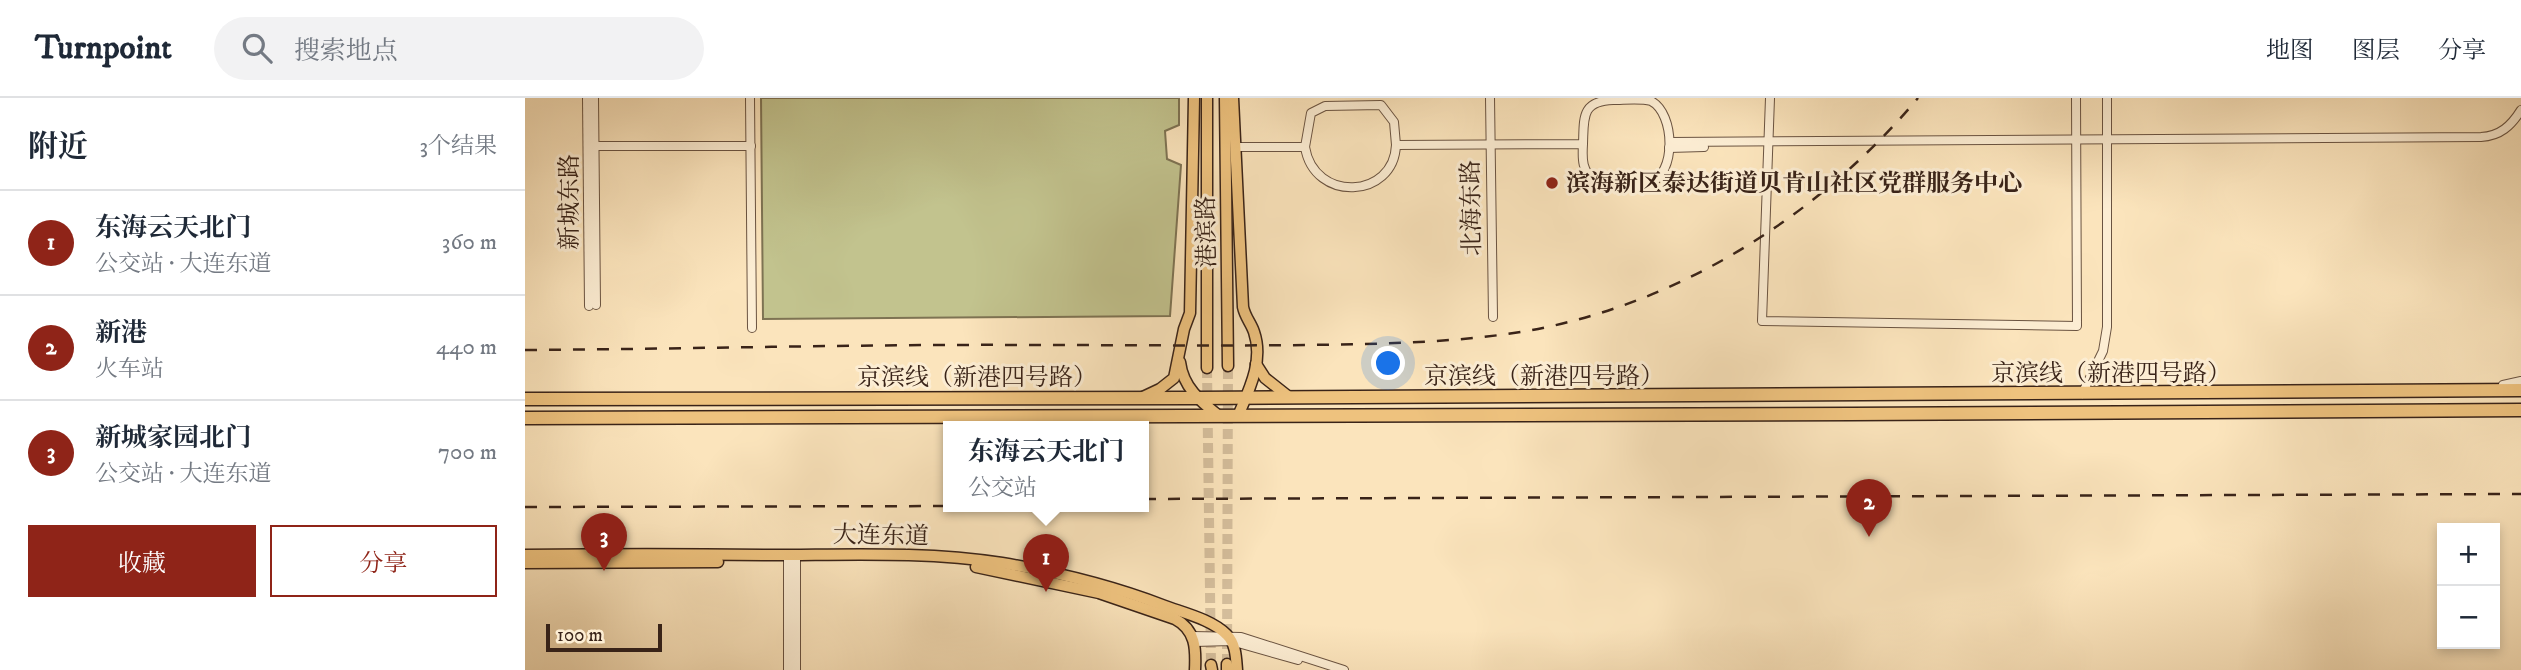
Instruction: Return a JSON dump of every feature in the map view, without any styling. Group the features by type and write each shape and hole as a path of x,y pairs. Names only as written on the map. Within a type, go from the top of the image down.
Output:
{"highway":[{"path":"2443,392 2521,382"},
{"name":"京滨线（新港四号路）","path":"525,399 1246,398 2521,390"},
{"path":"2403,410 2521,418"},
{"name":"京滨线（新港四号路）","path":"525,418 2521,410"}],"main road":[{"path":"1140,398 1160,389 1174,378 1190,313 1194,98"},
{"path":"1207,98 1207,368"},
{"name":"港滨路","path":"1225,98 1228,366"},
{"path":"1233,98 1243,307 1245,318 1254,331 1256,364 1238,416"},
{"path":"1179,355 1185,381 1197,398 1219,416"},
{"path":"1256,364 1265,378 1289,397"},
{"name":"大连东道","path":"525,555 791,558 971,566 1099,593 1182,622 1194,639"},
{"name":"大连东道","path":"525,563 935,556 1002,563 1134,595 1215,626 1230,638"},
{"path":"1230,638 1236,653 1230,668"},
{"path":"1194,639 1195,670"}],"street":[{"name":"新城东路","path":"587,98 591,146"},
{"name":"新城东路","path":"592,306 591,146 594,98"},
{"path":"750,98 752,328"},
{"name":"北海东路","path":"1490,98 1493,317"},
{"path":"1772,98 1764,321 2077,327 2076,98"},
{"path":"2082,394 2096,370 2107,327 2107,98"},
{"path":"1647,99 1656,104 1663,114 1669,145 1661,175 1649,183 1595,181 1588,176 1582,163 1584,115 1591,106 1601,100 1647,99"},
{"path":"1381,105 1394,122 1396,145 1395,156 1388,171 1374,182 1343,186 1332,185 1314,171 1307,159 1305,147 1311,113 1325,106 1381,105"},
{"path":"2107,141 2481,137 2493,136 2503,131 2521,110"},
{"path":"1669,145 2483,141 2503,135 2521,118"},
{"path":"1396,145 1583,144"},
{"path":"591,146 751,146"},
{"path":"1236,147 1305,147"},
{"path":"788,670 791,558"},
{"path":"791,558 796,670"},
{"path":"1194,639 1230,638 1254,641 1344,670"},
{"path":"1230,638 1328,670"}],"green space":[{"path":"761,98 1179,98 1179,125 1165,131 1167,159 1181,165 1170,316 763,319"}],"tunnel":[{"path":"1227,664 1228,366"},
{"path":"1207,368 1211,665"}],"railway":[{"path":"525,350 906,345 1361,344 1445,340 1527,331 1583,318 1638,300 1691,277 1742,249 1837,180 1879,141 1918,98"},
{"path":"1149,499 2521,494"},
{"path":"525,507 943,506"}],"place":[{"name":"滨海新区泰达街道贝肯山社区党群服务中心","path":"1552,183"},
{"name":"新港","path":"1869,537"},
{"name":"新城家园北门","path":"604,571"},
{"name":"东海云天北门","path":"1046,592"}]}
